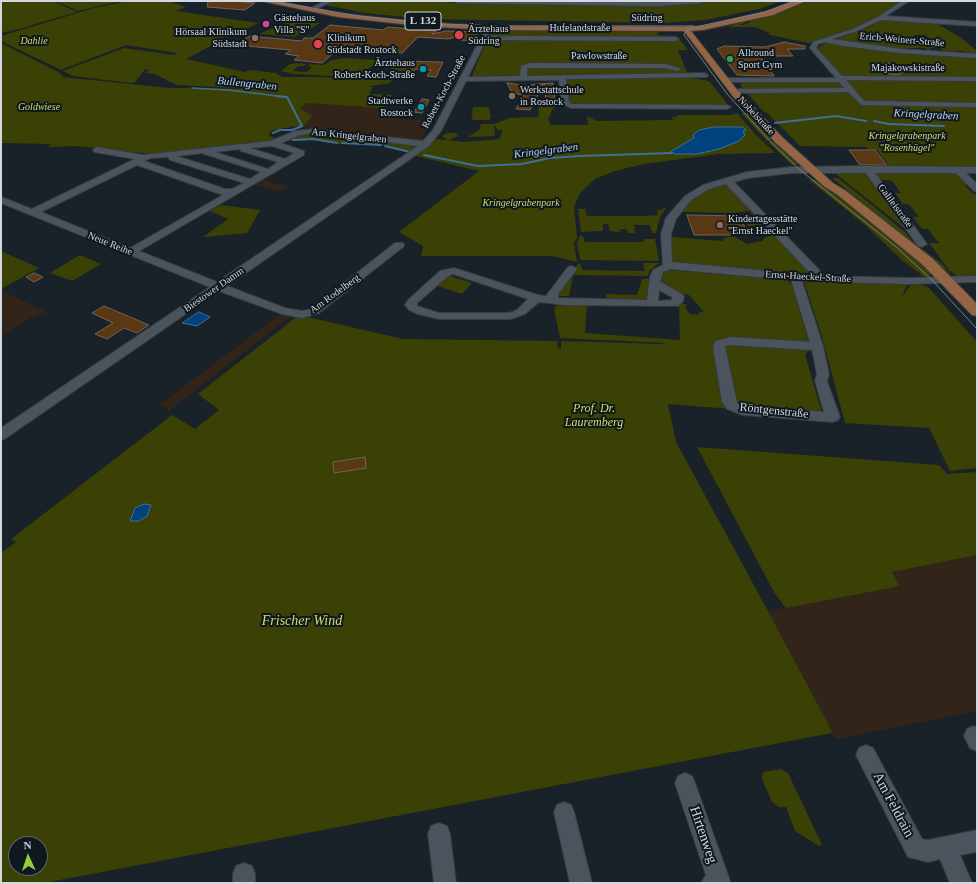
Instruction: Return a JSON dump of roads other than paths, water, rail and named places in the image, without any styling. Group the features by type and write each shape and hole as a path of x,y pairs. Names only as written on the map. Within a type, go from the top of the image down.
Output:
{"main road":[{"name":"Südring","path":"264,1 308,10 400,22 689,28 721,24 770,13 802,1"},
{"name":"Südring","path":"284,1 392,18 490,25 678,24 700,22 770,8 788,1"},
{"name":"Südring","path":"308,10 316,7"},
{"name":"L 132","path":"678,24 689,28 700,22"},
{"name":"Nobelstraße","path":"689,28 728,80 779,140 815,170"},
{"name":"Nobelstraße","path":"728,80 741,91 829,185 842,192 928,262 977,312"}],"street":[{"path":"316,7 330,1"},
{"path":"457,1 663,4 701,1"},
{"path":"906,1 881,18 865,26 815,43 813,48 862,103 977,105"},
{"path":"881,18 977,24"},
{"name":"Robert-Koch-Straße","path":"426,144 437,131 490,25"},
{"name":"Hufelandstraße","path":"484,38 676,39"},
{"name":"Erich-Weinert-Straße","path":"825,40 844,44 901,51 977,56"},
{"name":"Pawlowstraße","path":"524,78 523,67 531,65 665,66 679,70 682,75"},
{"name":"Pawlowstraße","path":"463,79 704,75"},
{"name":"Pawlowstraße","path":"562,77 565,103 571,106 583,106"},
{"name":"Majakowskistraße","path":"728,80 977,79"},
{"path":"741,91 850,90"},
{"name":"Nobelstraße","path":"583,106 727,106"},
{"name":"Am Kringelgraben","path":"32,213 140,160 170,154 273,143 298,133 313,131 426,144"},
{"name":"Am Kringelgraben","path":"131,252 286,162 300,152 273,143"},
{"name":"Biestower Damm","path":"1,434 426,144"},
{"name":"Am Kringelgraben","path":"241,147 286,162"},
{"name":"Am Kringelgraben","path":"98,150 140,160 224,192 235,192"},
{"name":"Am Kringelgraben","path":"205,150 208,153 269,172"},
{"path":"170,154 173,158 251,182"},
{"path":"652,304 654,283 658,270 669,266 666,234 674,214 688,198 700,191 727,180 772,172 868,169 977,170"},
{"name":"Galileistraße","path":"868,169 922,244"},
{"path":"958,169 977,189"},
{"path":"727,180 822,279"},
{"name":"Neue Reihe","path":"1,200 218,287"},
{"name":"Am Rodelberg","path":"218,287 282,311 306,314 315,311 399,245"},
{"name":"Ernst-Haeckel-Straße","path":"669,266 796,278 977,279"},
{"path":"552,301 552,294 572,268"},
{"path":"536,298 521,312 511,316 439,316 422,312 413,308 411,305 412,302 444,273 454,271 536,298 552,301 674,304 677,301 678,296 654,283"},
{"name":"Röntgenstraße","path":"796,278 817,346 823,374 821,381 833,418 743,410 732,406 729,402 719,346 720,344 731,341 817,346"},
{"name":"Am Feldrain","path":"866,755 916,849 928,851 977,841"},
{"name":"Hirtenweg","path":"684,782 719,881 712,883"},
{"path":"564,812 582,883"},
{"path":"439,834 446,883"},
{"path":"946,848 961,883"}],"water":[{"path":"714,127 743,127 746,130 743,131 745,135 739,141 719,149 697,154 675,154 670,152 694,138 693,135 699,130"},
{"path":"199,312 210,317 197,326 182,323"},
{"path":"144,504 151,505 147,516 139,521 130,521 135,508"}],"waterway":[{"name":"Bullengraben","path":"192,88 229,90 280,96"},
{"name":"Bullengraben","path":"273,133 280,130 292,130 302,126 287,97 280,96"},
{"name":"Bullengraben","path":"280,96 285,97"},
{"name":"Kringelgraben","path":"775,123 836,116 866,121"},
{"name":"Kringelgraben","path":"874,121 889,124 944,126"},
{"name":"Kringelgraben","path":"293,140 313,139 337,143"},
{"name":"Kringelgraben","path":"342,143 381,145"},
{"name":"Kringelgraben","path":"385,146 410,152"},
{"name":"Kringelgraben","path":"424,155 478,166 522,164 550,158 579,156 672,153"}],"tram line":[{"path":"273,1 358,16 439,24 498,26 693,26"},
{"path":"794,1 765,12 691,28 686,31 684,35 728,95 770,141 800,170 895,246 932,280 977,329"}],"place":[{"name":"Gästehaus Villa \"S\"","path":"266,24"},
{"name":"Ärztehaus Südring","path":"459,35"},
{"name":"Hörsaal Klinikum Südstadt","path":"255,38"},
{"name":"Klinikum Südstadt Rostock","path":"318,44"},
{"name":"Allround Sport Gym","path":"730,59"},
{"name":"Ärztehaus Robert-Koch-Straße","path":"423,69"},
{"name":"Werkstattschule in Rostock","path":"512,96"},
{"name":"Stadtwerke Rostock","path":"421,107"},
{"name":"Kindertagesstätte \"Ernst Haeckel\"","path":"720,225"}],"park label":[{"name":"Dahlie","path":"34,41"},
{"name":"Goldwiese","path":"39,107"},
{"name":"Kringelgrabenpark \"Rosenhügel\"","path":"907,142"},
{"name":"Kringelgrabenpark","path":"521,203"},
{"name":"Prof. Dr. Lauremberg","path":"594,416"},
{"name":"Frischer Wind","path":"302,621"}]}
